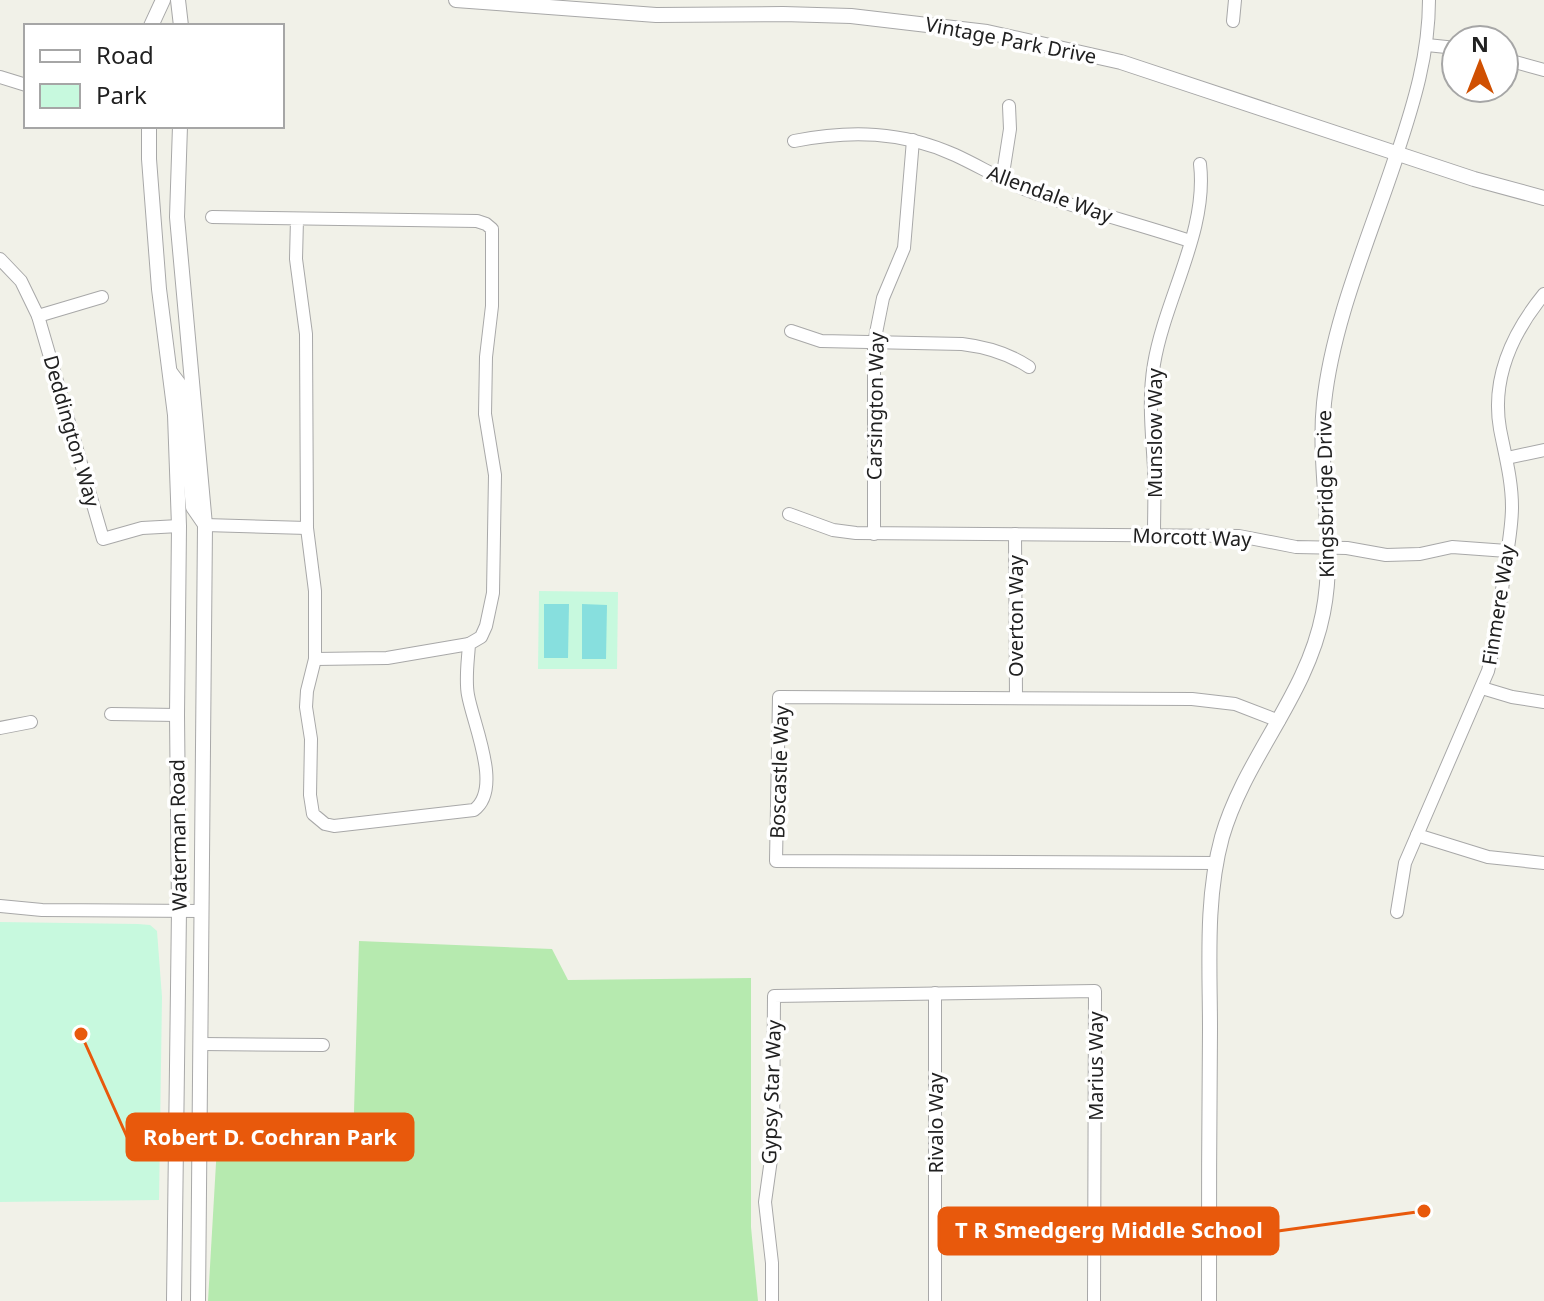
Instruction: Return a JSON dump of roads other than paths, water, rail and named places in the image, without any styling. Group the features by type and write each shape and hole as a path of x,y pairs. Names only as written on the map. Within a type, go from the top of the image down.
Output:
{"street":[{"path":"152,24 163,0"},
{"path":"178,0 181,24"},
{"name":"Vintage Park Drive","path":"456,0 656,15 851,16 987,32 1121,62 1397,154 1544,198"},
{"path":"1233,21 1235,0"},
{"path":"1397,154 1421,77 1427,45 1429,0"},
{"path":"1427,45 1440,46"},
{"path":"1520,63 1544,70"},
{"path":"0,77 24,84"},
{"path":"1002,180 1010,129 1009,106"},
{"name":"Waterman Road","path":"149,128 151,188 167,369 175,415 179,526 179,910 174,1301"},
{"name":"Waterman Road","path":"180,128 177,217 205,525 198,1301"},
{"name":"Allendale Way","path":"794,141 851,133 913,140 956,156 1002,180 1190,241"},
{"name":"Carsington Way","path":"874,534 874,343 883,298 904,248 913,140"},
{"name":"Kingsbridge Drive","path":"1209,1301 1210,928 1216,863 1231,810 1243,782 1307,668 1317,638 1328,576 1322,440 1330,363 1397,154"},
{"name":"Munslow Way","path":"1154,535 1150,399 1153,367 1160,330 1201,201 1200,164"},
{"path":"212,217 477,221 492,229 492,306 486,357 485,414 495,475 493,593 486,626 481,637 469,644 387,658 315,659"},
{"path":"297,219 296,259 306,334 307,528 315,591 315,659 306,707 311,739 311,807 318,820 334,826 469,811 479,807 487,791 488,776 467,692 469,644"},
{"name":"Deddington Way","path":"0,259 21,281 38,316 103,539 142,528 179,526"},
{"name":"Finmere Way","path":"1397,912 1400,883 1417,835 1482,688 1494,644 1512,510 1498,408 1502,373 1512,342 1525,318 1544,294"},
{"path":"38,316 102,297"},
{"path":"791,331 821,341 983,346 1029,367"},
{"name":"Waterman Road","path":"167,369 182,388 191,496 193,507 205,525"},
{"path":"1507,458 1544,450"},
{"name":"Morcott Way","path":"789,514 833,530 874,534 1239,536 1296,547 1347,548 1403,556 1452,547 1507,551"},
{"path":"205,525 307,528"},
{"name":"Overton Way","path":"1015,534 1016,698"},
{"path":"1482,688 1544,702"},
{"name":"Boscastle Way","path":"1216,863 776,861 779,697 1209,700 1235,704 1279,721"},
{"path":"111,714 177,715"},
{"path":"0,728 31,722"},
{"path":"1417,835 1488,857 1544,863"},
{"path":"0,906 42,910 201,911"},
{"name":"Marius Way","path":"935,993 1095,991 1094,1301"},
{"name":"Gypsy Star Way","path":"772,1301 772,1263 765,1202 773,1145 774,996 935,993"},
{"name":"Rivalo Way","path":"935,993 935,1301"},
{"path":"201,1044 323,1045"}],"place":[{"name":"Robert D. Cochran Park","path":"81,1034"},
{"name":"T R Smedgerg Middle School","path":"1424,1211"}]}
